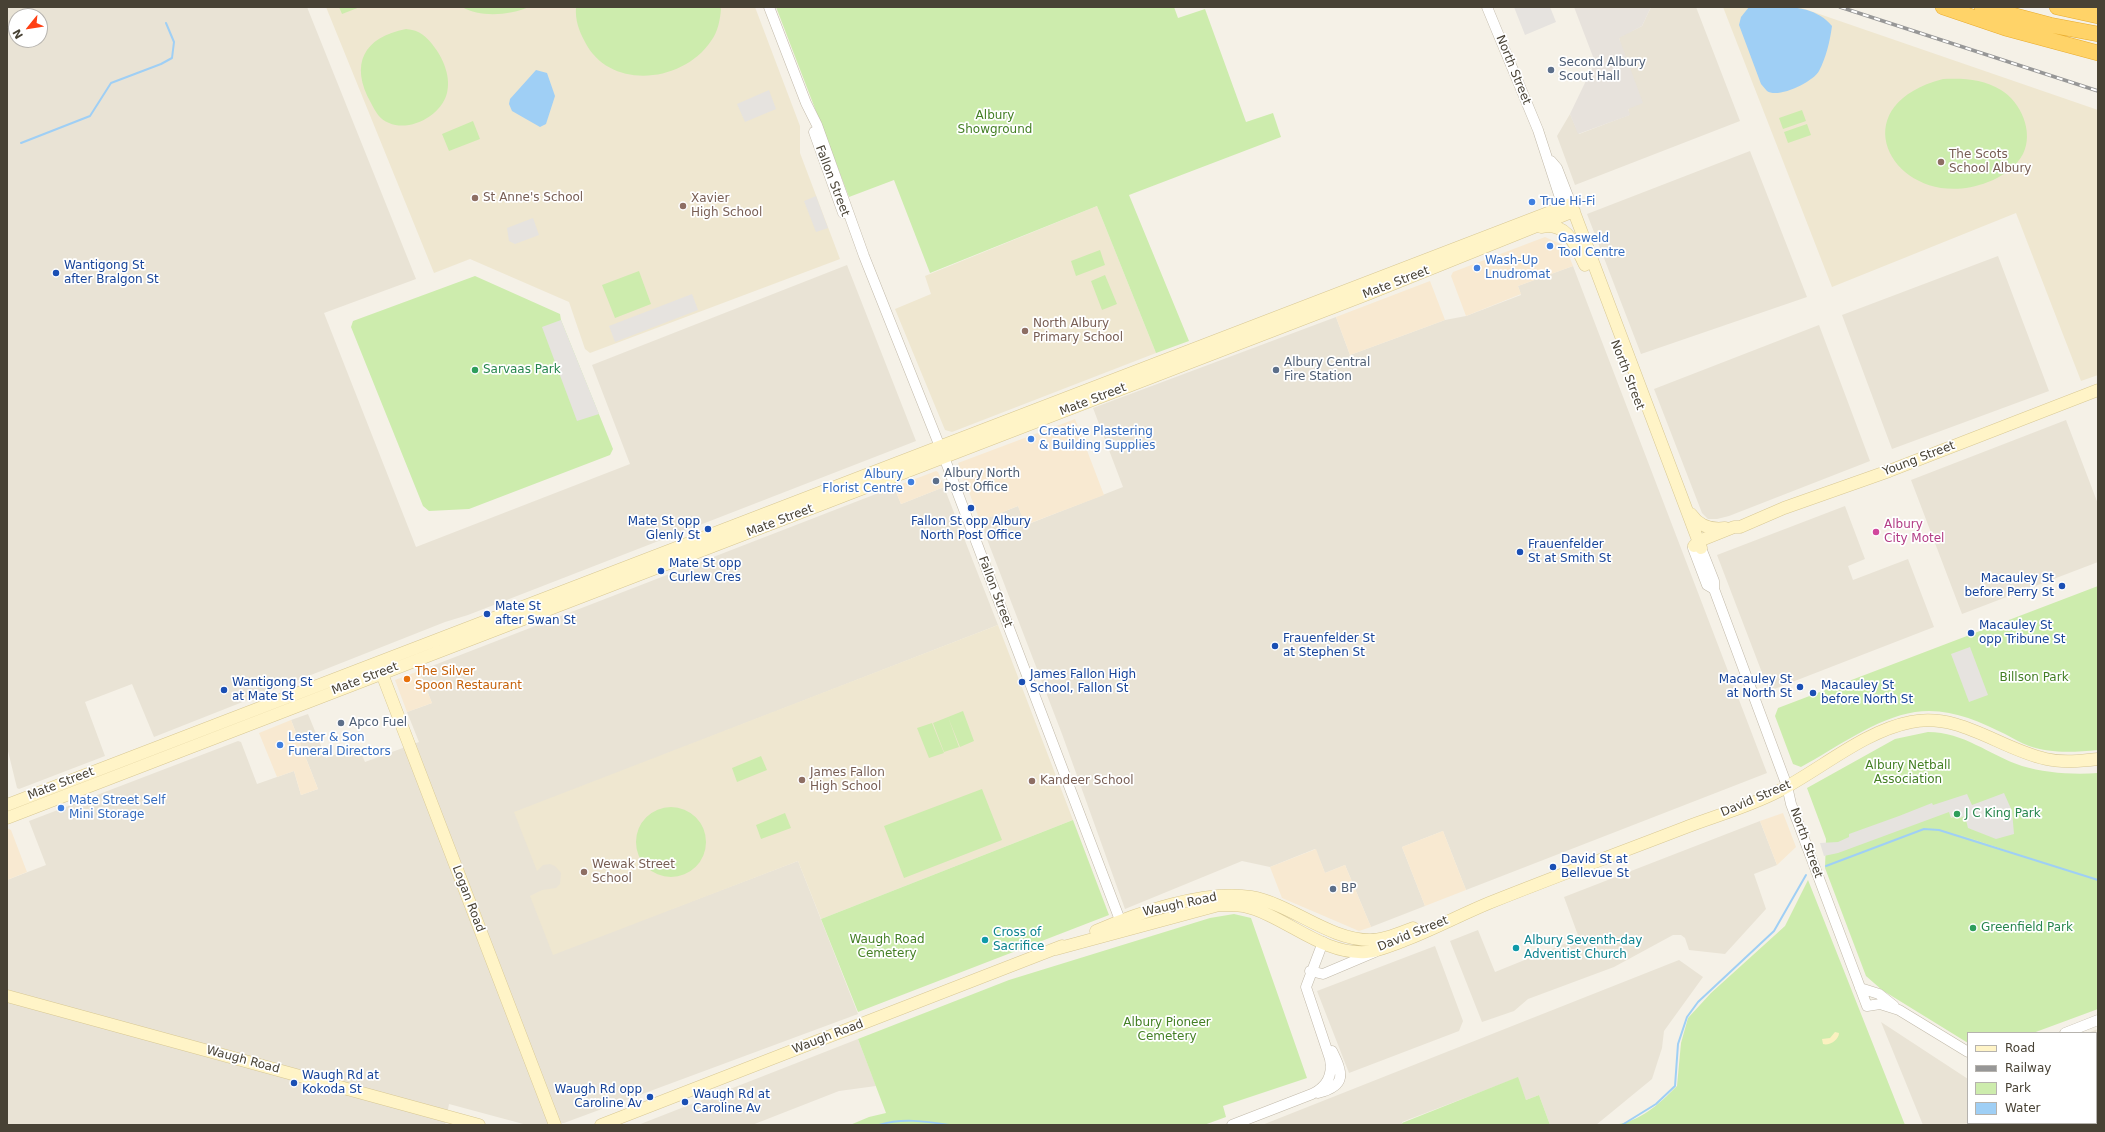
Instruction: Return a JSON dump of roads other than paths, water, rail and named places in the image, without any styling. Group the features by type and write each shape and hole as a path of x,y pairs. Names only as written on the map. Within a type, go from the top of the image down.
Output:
{"highway":[{"path":"1943,7 2004,28 2098,53"},
{"path":"1982,7 2050,25 2098,34"},
{"path":"2057,7 2098,16"}],"main road":[{"name":"Mate Street","path":"942,452 1534,229 1569,209"},
{"name":"Mate Street","path":"7,805 379,668 1569,209"},
{"name":"North Street","path":"1569,209 1585,265 1698,546"},
{"name":"North Street","path":"1569,209 1686,506 1698,546"},
{"path":"1534,229 1550,226 1563,230 1569,236 1585,265"},
{"name":"Young Street","path":"1698,546 1737,527 1784,508 1896,468 2098,390"},
{"path":"1686,506 1695,520 1706,528 1716,529 1737,527"},
{"name":"Mate Street","path":"7,818 379,668"},
{"name":"Logan Road","path":"379,668 555,1125"},
{"name":"David Street","path":"1328,929 1353,938 1378,940 1430,922 1457,916 1773,794 1883,731 1902,724 1921,720 1959,724 2003,744 2046,759 2064,762 2098,759"},
{"name":"Waugh Road","path":"1122,925 1144,912 1201,899 1243,896 1265,900 1328,929"},
{"name":"Waugh Road","path":"601,1125 1056,949 1122,925 1219,905 1242,906 1323,942"},
{"name":"David Street","path":"1323,942 1355,952 1384,948 1436,928 1457,916"},
{"path":"1323,942 1328,929"},
{"name":"Waugh Road","path":"7,996 479,1125"}],"street":[{"name":"Fallon Street","path":"769,7 806,103 817,145 840,196 942,452 1122,925"},
{"name":"North Street","path":"1488,7 1547,156 1550,172 1569,209"},
{"name":"North Street","path":"1698,546 1714,581 1714,590 1787,786 1794,811 1867,1006 1880,1004 1899,1010"},
{"path":"1232,1125 1312,1094 1341,1078 1340,1069 1319,1025 1306,990 1306,983 1310,971 1323,942"},
{"path":"1310,971 1323,974 1384,948"},
{"path":"1860,988 1879,994 1899,1010 1967,1051"},
{"path":"2068,1032 2098,1020"}],"water":[{"path":"1749,7 1804,9 1824,18 1832,26 1826,55 1819,71 1810,80 1795,88 1779,93 1767,91 1761,84 1739,25 1741,17"},
{"path":"536,70 547,73 555,96 546,124 540,127 512,111 509,104 510,99"}],"waterway":[{"path":"21,143 90,116 111,83 161,64 172,58 174,42 166,23"},
{"path":"1826,866 1924,829 1939,830 2098,880"},
{"path":"1622,1125 1656,1104 1675,1086 1678,1044 1687,1017 1698,1002 1774,931 1806,875"},
{"path":"879,1125 896,1121 922,1121 949,1125"}],"railway":[{"path":"1840,7 2098,91"}],"place":[{"name":"Second Albury Scout Hall","path":"1551,70"},
{"name":"The Scots School Albury","path":"1941,162"},
{"name":"St Anne's School","path":"475,198"},
{"name":"True Hi-Fi","path":"1532,202"},
{"name":"Xavier High School","path":"683,206"},
{"name":"Gasweld Tool Centre","path":"1550,246"},
{"name":"Wash-Up Lnudromat","path":"1477,268"},
{"name":"Wantigong St after Bralgon St","path":"56,273"},
{"name":"North Albury Primary School","path":"1025,331"},
{"name":"Sarvaas Park","path":"475,370"},
{"name":"Albury Central Fire Station","path":"1276,370"},
{"name":"Creative Plastering & Building Supplies","path":"1031,439"},
{"name":"Albury North Post Office","path":"936,481"},
{"name":"Albury Florist Centre","path":"911,482"},
{"name":"Fallon St opp Albury North Post Office","path":"971,508"},
{"name":"Mate St opp Glenly St","path":"708,529"},
{"name":"Albury City Motel","path":"1876,532"},
{"name":"Frauenfelder St at Smith St","path":"1520,552"},
{"name":"Mate St opp Curlew Cres","path":"661,571"},
{"name":"Macauley St before Perry St","path":"2062,586"},
{"name":"Mate St after Swan St","path":"487,614"},
{"name":"Macauley St opp Tribune St","path":"1971,633"},
{"name":"Frauenfelder St at Stephen St","path":"1275,646"},
{"name":"The Silver Spoon Restaurant","path":"407,679"},
{"name":"James Fallon High School, Fallon St","path":"1022,682"},
{"name":"Macauley St at North St","path":"1800,687"},
{"name":"Wantigong St at Mate St","path":"224,690"},
{"name":"Macauley St before North St","path":"1813,693"},
{"name":"Apco Fuel","path":"341,723"},
{"name":"Lester & Son Funeral Directors","path":"280,745"},
{"name":"James Fallon High School","path":"802,780"},
{"name":"Kandeer School","path":"1032,781"},
{"name":"Mate Street Self Mini Storage","path":"61,808"},
{"name":"J C King Park","path":"1957,814"},
{"name":"David St at Bellevue St","path":"1553,867"},
{"name":"Wewak Street School","path":"584,872"},
{"name":"BP","path":"1333,889"},
{"name":"Greenfield Park","path":"1973,928"},
{"name":"Cross of Sacrifice","path":"985,940"},
{"name":"Albury Seventh-day Adventist Church","path":"1516,948"},
{"name":"Waugh Rd at Kokoda St","path":"294,1083"},
{"name":"Waugh Rd opp Caroline Av","path":"650,1097"},
{"name":"Waugh Rd at Caroline Av","path":"685,1102"}],"park label":[{"name":"Albury Showground","path":"995,123"},
{"name":"Billson Park","path":"2034,678"},
{"name":"Albury Netball Association","path":"1908,773"},
{"name":"Waugh Road Cemetery","path":"887,947"},
{"name":"Albury Pioneer Cemetery","path":"1167,1030"}]}
